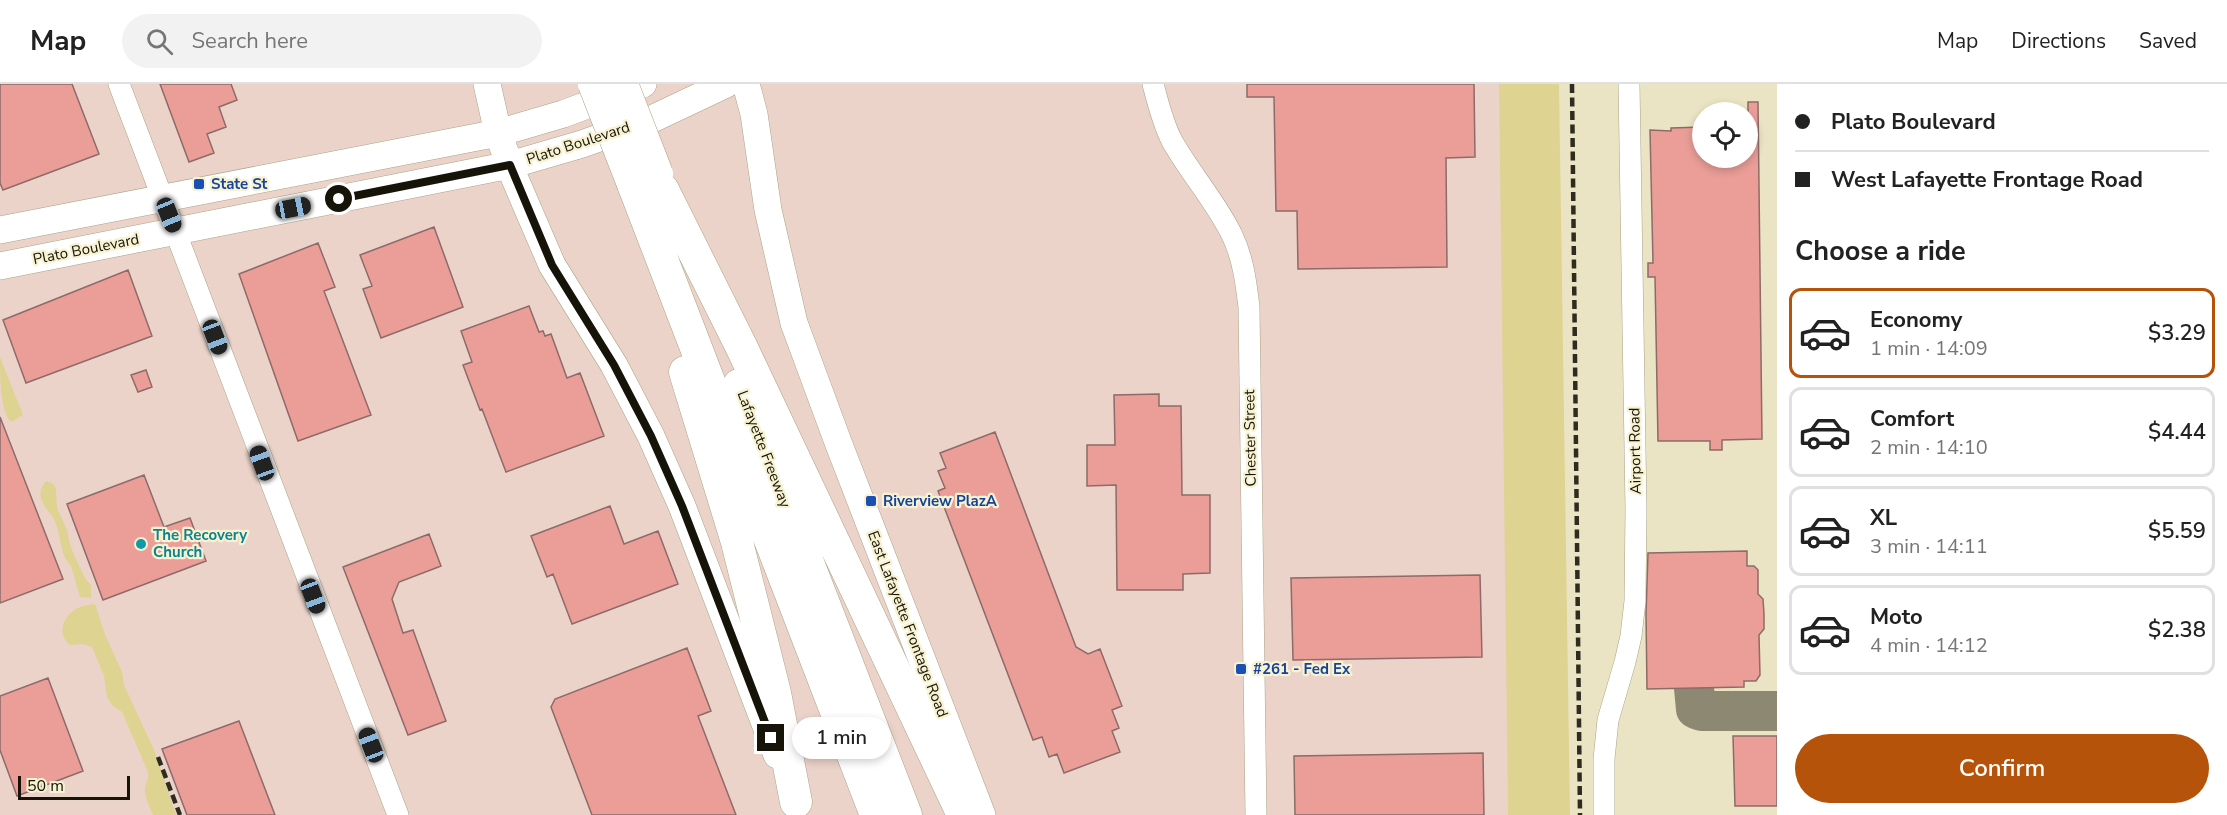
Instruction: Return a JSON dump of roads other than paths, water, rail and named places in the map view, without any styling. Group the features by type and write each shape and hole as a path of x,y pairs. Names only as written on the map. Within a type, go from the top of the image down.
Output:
{"highway":[{"name":"Lafayette Freeway","path":"594,84 648,187 906,815"},
{"name":"Lafayette Freeway","path":"621,84 648,187 876,815"},
{"path":"648,187 665,309 737,542 775,693 798,809"},
{"path":"648,187 741,346 963,815"}],"main road":[{"path":"487,84 498,133 552,265 614,365 651,436 682,506 798,809"},
{"path":"0,230 498,133 573,110 643,84"},
{"name":"Plato Boulevard","path":"0,266 510,165 582,144 652,119 726,84"},
{"name":"East Lafayette Frontage Road","path":"746,84 754,114 768,210 794,323 982,815"}],"street":[{"path":"119,84 398,815"},
{"name":"Chester Street","path":"1153,84 1171,139 1225,220 1241,260 1246,281 1249,307 1256,815"},
{"name":"Airport Road","path":"1605,815 1604,759 1608,720 1631,636 1635,601 1636,509 1629,84"}],"railway":[{"path":"1572,84 1580,815"},
{"path":"158,757 180,815"}],"place":[{"name":"State St","path":"199,184"},
{"name":"Riverview PlazA","path":"871,501"},
{"name":"The Recovery Church","path":"141,544"},
{"name":"#261 - Fed Ex","path":"1241,669"}]}
